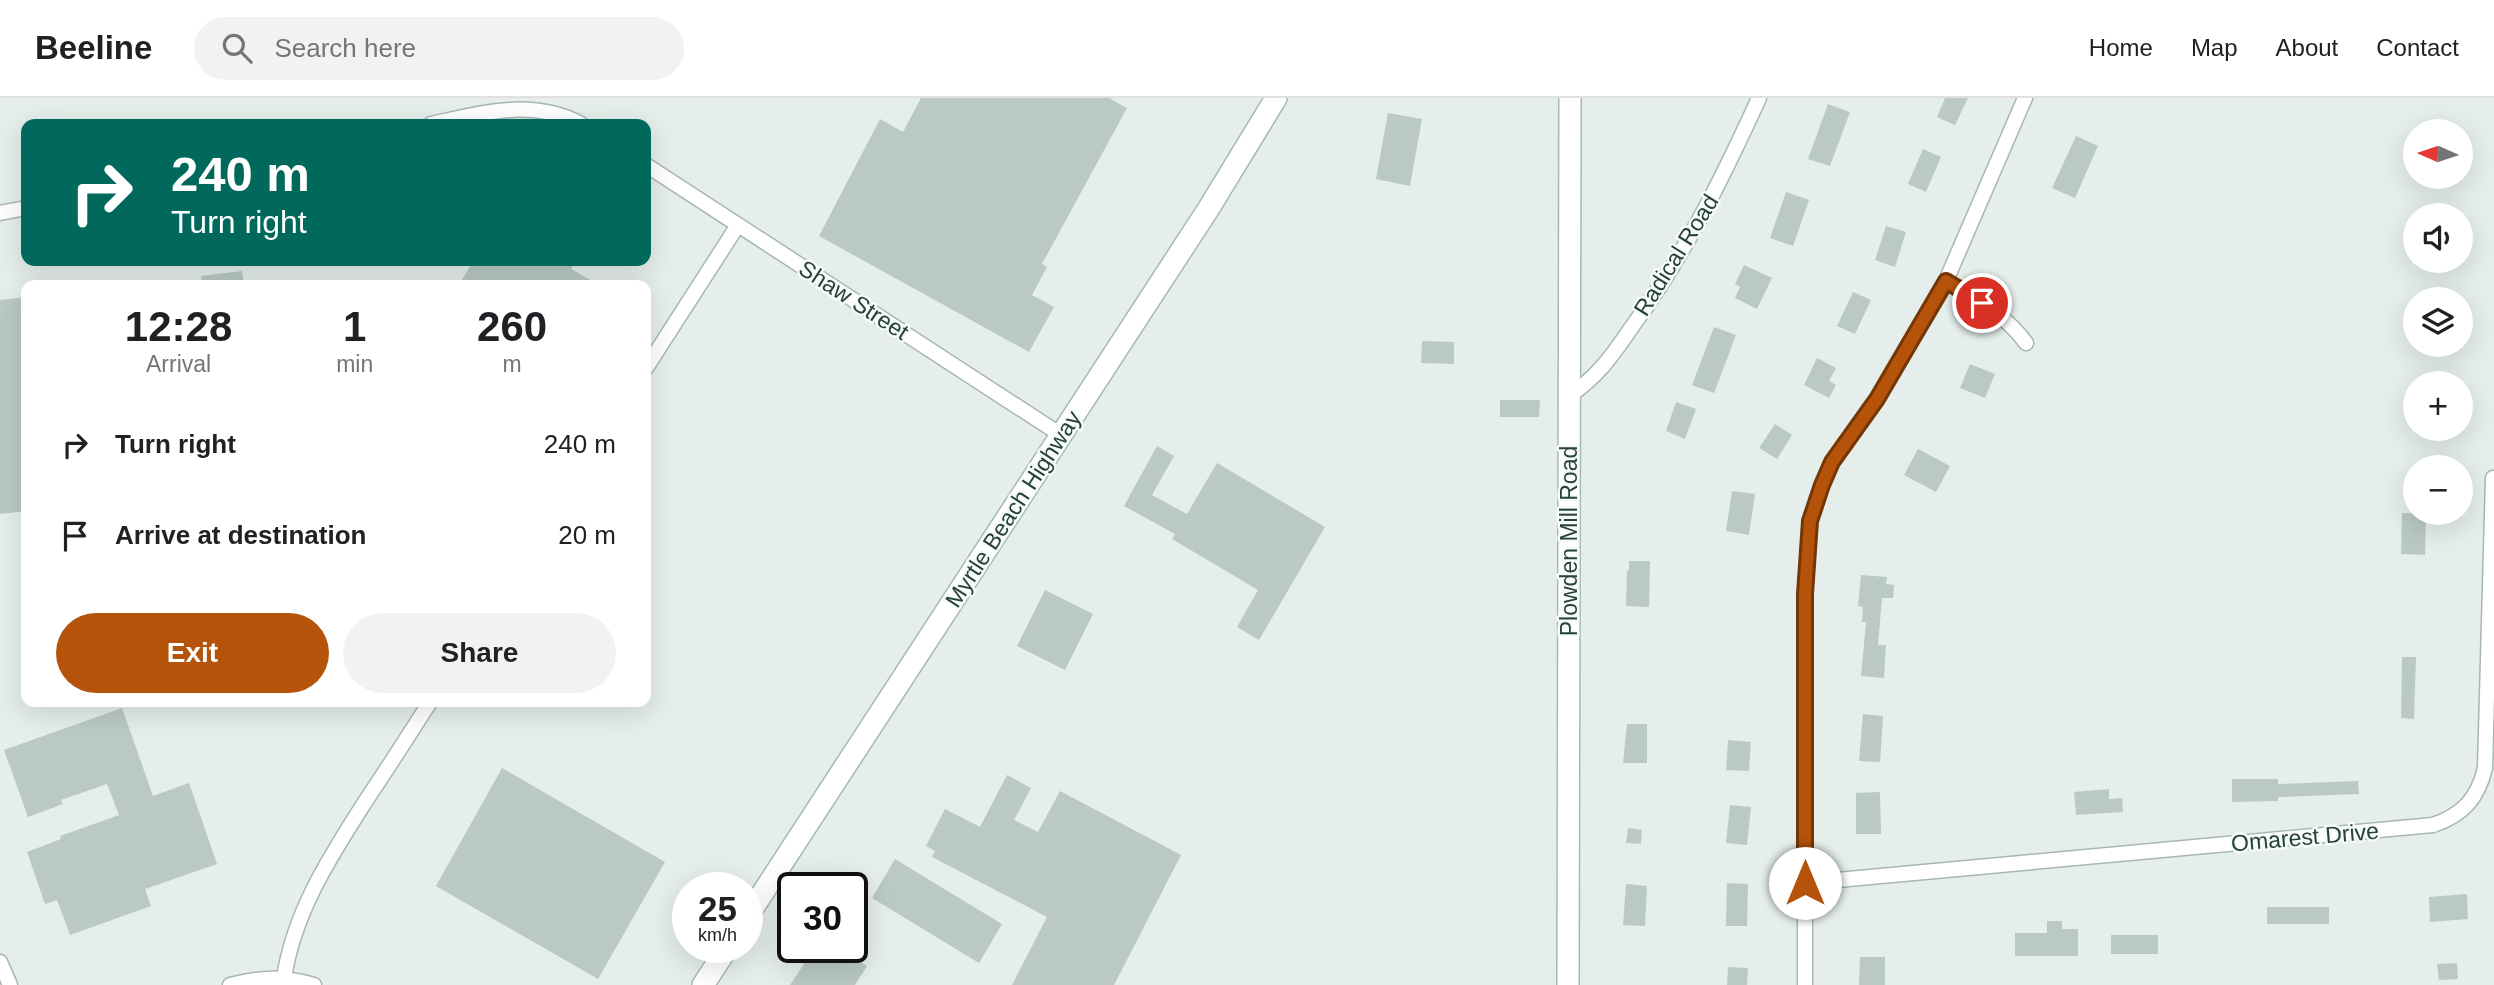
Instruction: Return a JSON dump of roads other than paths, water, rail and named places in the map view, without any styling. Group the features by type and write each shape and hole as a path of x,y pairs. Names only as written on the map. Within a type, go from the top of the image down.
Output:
{"main road":[{"name":"Myrtle Beach Highway","path":"763,892 1209,208 1276,98"},
{"name":"Plowden Mill Road","path":"1568,985 1570,98"},
{"path":"703,985 717,963"}],"street":[{"name":"Radical Road","path":"1569,396 1600,372 1650,302 1707,209 1759,98"},
{"path":"1805,985 1805,594 1810,521 1832,462 1877,399 1946,281 2025,98"},
{"path":"458,119 546,104 572,119"},
{"name":"Shaw Street","path":"651,168 1061,435"},
{"path":"0,213 21,209"},
{"path":"651,360 738,225"},
{"path":"1946,281 2000,314 2026,342"},
{"name":"Omarest Drive","path":"1805,883 2433,825 2449,820 2463,811 2474,799 2485,768 2493,478"},
{"path":"284,978 288,952 311,893 344,835 427,707"},
{"path":"0,962 10,985"},
{"path":"230,985 284,978 314,985"}]}
